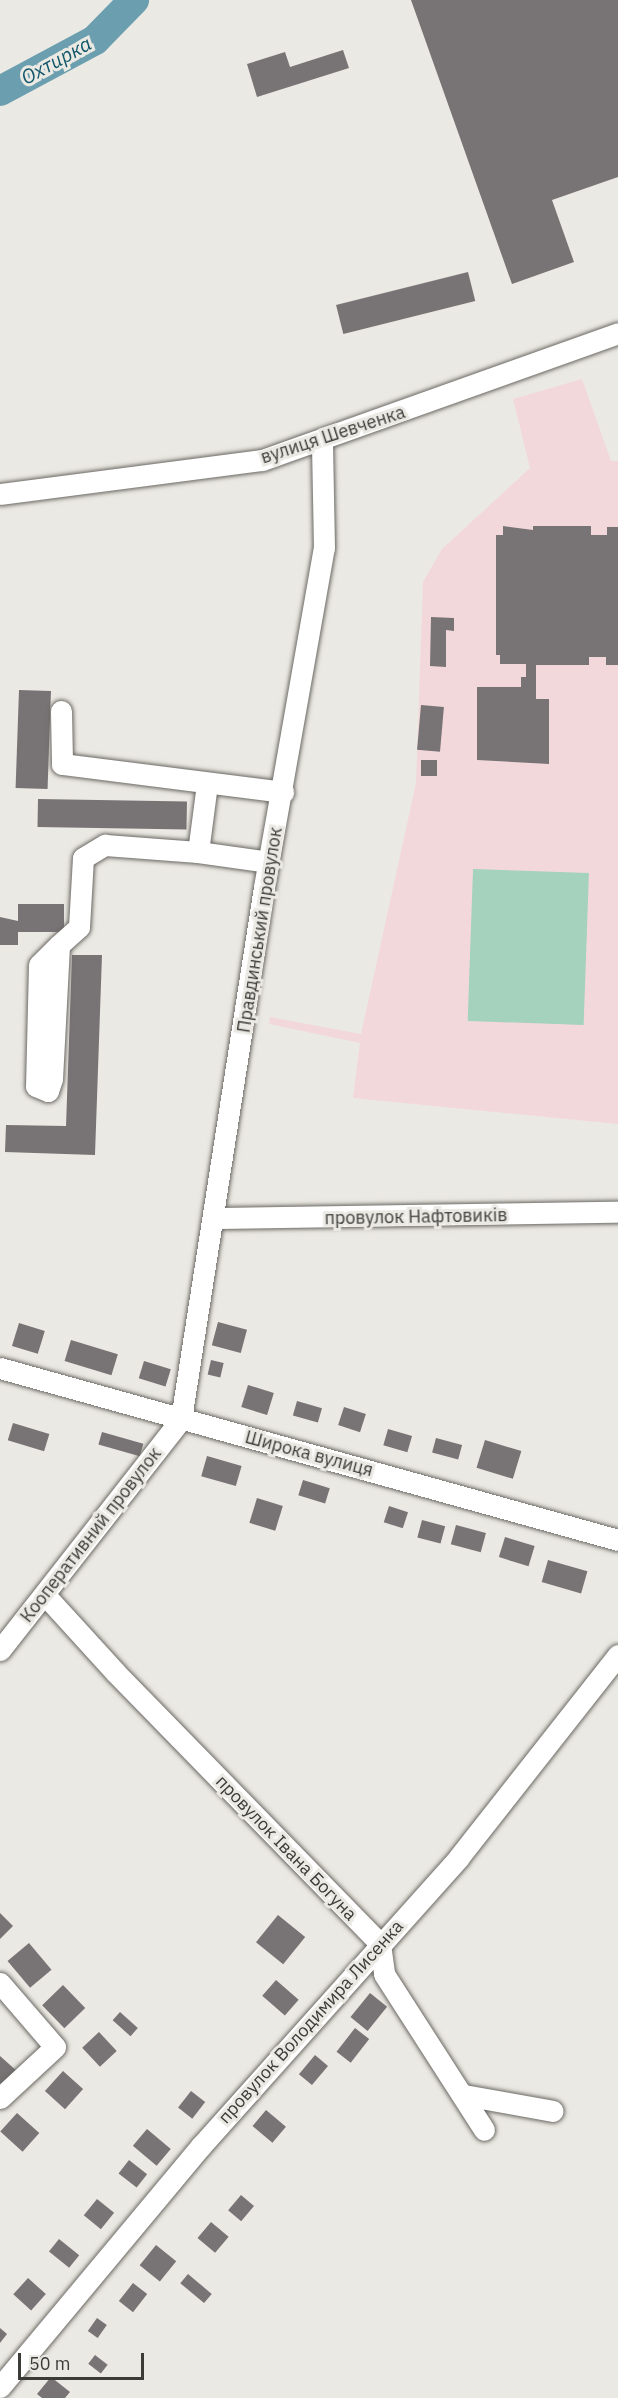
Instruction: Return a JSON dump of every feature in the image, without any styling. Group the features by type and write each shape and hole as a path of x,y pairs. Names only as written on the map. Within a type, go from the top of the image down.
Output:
{"street":[{"name":"вулиця Шевченка","path":"0,494 262,460 322,441 618,333"},
{"name":"Правдинський провулок","path":"181,1419 269,862 324,548 322,441"},
{"path":"61,711 62,764 283,792"},
{"path":"198,852 207,784"},
{"path":"59,945 52,1079 48,1091 36,1086 39,965 59,945 79,927 83,858 105,845 198,852 269,862"},
{"name":"провулок Нафтовиків","path":"214,1218 618,1212"},
{"name":"Широка вулиця","path":"0,1368 618,1540"},
{"name":"Кооперативний провулок","path":"0,1650 181,1419"},
{"name":"провулок Івана Богуна","path":"45,1595 115,1672 380,1944"},
{"name":"провулок Володимира Лисенка","path":"0,2387 201,2146 459,1857 618,1655"},
{"path":"380,1944 384,1974 464,2095 484,2130"},
{"path":"0,1983 55,2047 0,2098"},
{"path":"464,2095 553,2111"}],"shaded area":[{"path":"582,379 611,461 618,461 618,1124 353,1098 360,1043 269,1024 270,1017 361,1034 416,783 423,582 442,549 530,468 513,399"}],"green space":[{"path":"473,869 589,873 584,1025 468,1021"}],"building":[{"path":"411,0 618,0 618,177 552,200 574,262 512,284"},
{"path":"343,50 349,68 257,97 247,64 285,52 290,67"},
{"path":"468,272 475,301 343,334 336,305"},
{"path":"503,526 533,530 533,526 591,526 591,535 607,535 607,527 618,527 618,665 606,665 606,657 589,657 589,665 536,665 536,699 549,699 549,764 477,760 477,687 521,687 521,677 526,677 526,664 500,664 500,655 496,655 496,535 503,535"},
{"path":"431,617 454,618 454,631 446,630 446,667 430,666"},
{"path":"19,690 51,691 48,789 16,788"},
{"path":"421,705 444,707 440,752 417,750"},
{"path":"421,760 437,760 437,776 421,776"},
{"path":"38,799 187,802 186,830 38,827"},
{"path":"18,904 64,904 64,932 18,932 18,945 0,945 0,917 18,921"},
{"path":"72,955 102,955 95,1155 5,1152 6,1125 66,1126"},
{"path":"218,1322 247,1330 241,1353 212,1345"},
{"path":"19,1323 45,1331 38,1354 12,1346"},
{"path":"71,1340 118,1354 111,1375 65,1361"},
{"path":"211,1360 224,1363 220,1378 208,1375"},
{"path":"144,1361 171,1369 166,1386 139,1378"},
{"path":"248,1385 274,1393 267,1415 241,1407"},
{"path":"297,1401 322,1408 318,1423 293,1415"},
{"path":"344,1407 366,1414 360,1432 338,1425"},
{"path":"13,1423 49,1434 44,1451 8,1440"},
{"path":"388,1429 412,1436 407,1452 383,1445"},
{"path":"102,1432 143,1444 140,1456 98,1444"},
{"path":"436,1438 462,1445 458,1459 432,1452"},
{"path":"485,1440 521,1451 513,1479 477,1468"},
{"path":"207,1456 242,1466 236,1486 201,1476"},
{"path":"303,1480 330,1488 325,1503 298,1495"},
{"path":"257,1498 283,1506 275,1531 249,1523"},
{"path":"389,1506 408,1512 403,1528 384,1522"},
{"path":"422,1520 445,1526 441,1544 417,1537"},
{"path":"456,1525 486,1533 481,1552 451,1544"},
{"path":"505,1537 535,1546 529,1566 499,1557"},
{"path":"548,1560 587,1571 581,1593 542,1582"},
{"path":"0,1913 13,1926 0,1939"},
{"path":"278,1915 305,1937 283,1964 256,1942"},
{"path":"29,1943 51,1970 30,1988 8,1961"},
{"path":"276,1980 299,2000 285,2016 262,1996"},
{"path":"63,1985 85,2008 64,2028 42,2005"},
{"path":"370,1993 387,2007 368,2031 350,2017"},
{"path":"120,2012 138,2028 130,2036 113,2020"},
{"path":"355,2028 369,2039 351,2063 337,2052"},
{"path":"99,2032 117,2051 100,2067 82,2048"},
{"path":"315,2055 328,2066 312,2085 299,2074"},
{"path":"0,2056 18,2072 0,2087"},
{"path":"63,2071 83,2089 65,2109 45,2091"},
{"path":"191,2091 205,2102 192,2119 178,2108"},
{"path":"266,2110 286,2127 272,2143 253,2126"},
{"path":"17,2113 39,2133 23,2152 0,2132"},
{"path":"147,2129 171,2149 157,2166 133,2146"},
{"path":"129,2160 147,2174 137,2188 119,2173"},
{"path":"241,2195 254,2206 241,2221 228,2210"},
{"path":"97,2199 114,2213 101,2229 84,2215"},
{"path":"211,2222 229,2237 215,2253 198,2238"},
{"path":"59,2239 79,2255 69,2268 49,2251"},
{"path":"156,2245 176,2261 160,2282 140,2265"},
{"path":"188,2274 212,2294 204,2303 180,2283"},
{"path":"28,2278 46,2294 31,2310 13,2294"},
{"path":"133,2283 147,2294 133,2312 119,2301"},
{"path":"97,2318 107,2325 98,2338 88,2331"},
{"path":"0,2328 7,2334 0,2343"},
{"path":"95,2355 108,2365 101,2374 88,2364"},
{"path":"51,2377 70,2392 65,2398 42,2398 37,2394"}],"waterway":[{"name":"Охтирка","path":"0,91 95,40 134,0"}]}
